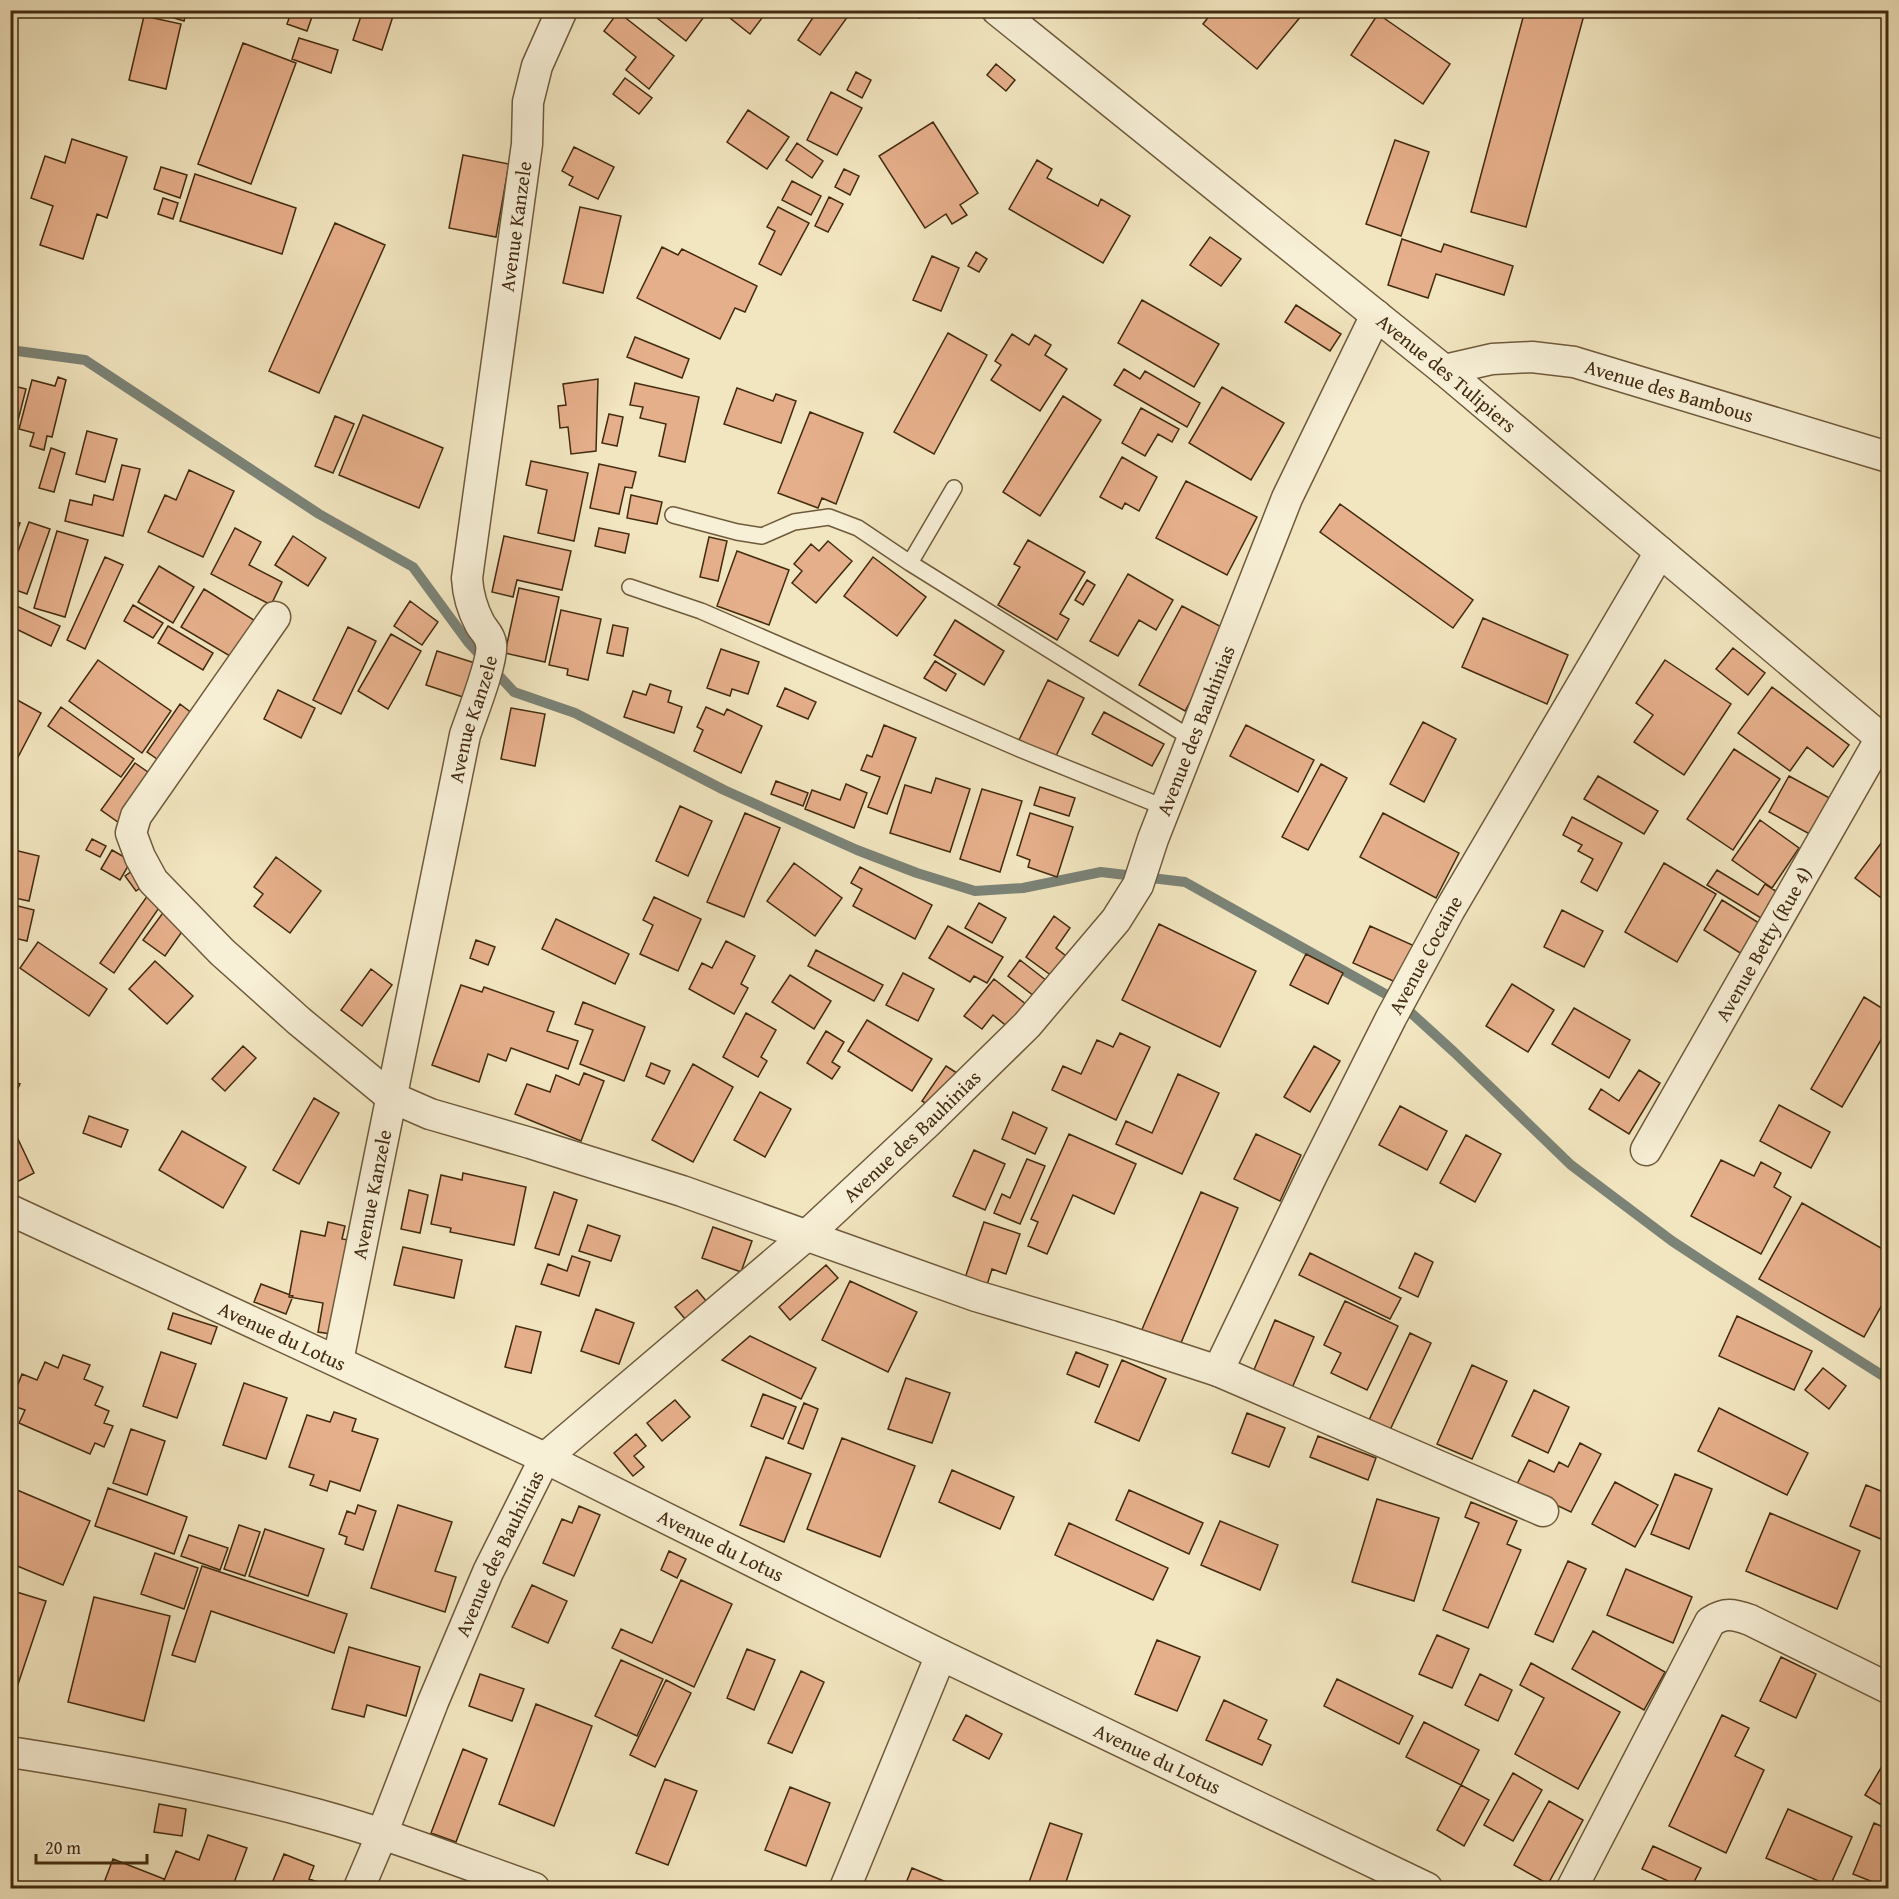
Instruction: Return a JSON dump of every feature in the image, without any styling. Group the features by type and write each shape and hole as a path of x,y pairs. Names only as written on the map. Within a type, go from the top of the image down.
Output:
{"street":[{"name":"Avenue Kanzele","path":"338,1361 465,735 490,654 488,635 481,626 471,603 467,578 527,144 528,102 537,66 562,10"},
{"name":"Avenue des Tulipiers","path":"997,10 1444,370 1885,741"},
{"name":"Avenue des Bauhinias","path":"359,1888 488,1572 545,1458 807,1235 927,1123 1027,1025 1116,920 1138,885 1153,839 1194,740 1287,498 1376,315"},
{"name":"Avenue des Bambous","path":"1444,370 1492,359 1532,357 1574,362 1888,457"},
{"name":"Avenue Cocaine","path":"1218,1371 1312,1175 1391,1018 1449,911 1660,552"},
{"path":"275,617 136,816 131,833 140,857 153,881 222,952 299,1021 391,1097 430,1114 682,1191 976,1296 1218,1371 1543,1511"},
{"name":"Avenue Betty (Rue 4)","path":"1646,1150 1885,741"},
{"name":"Avenue du Lotus","path":"10,1210 545,1458 940,1655 1427,1888"},
{"path":"1572,1888 1710,1623 1719,1616 1728,1614 1750,1620 1888,1688"},
{"path":"845,1888 940,1655"},
{"path":"10,1752 192,1785 317,1814 382,1834 534,1888"}],"lane":[{"path":"910,563 954,488"},
{"path":"673,515 737,532 762,536 794,522 829,517 858,528 910,563 1194,740"},
{"path":"630,587 701,611 1022,750 1166,808"}],"building":[{"path":"148,10 187,10 184,21"},
{"path":"292,10 314,11 307,31 287,24"},
{"path":"363,10 395,10 382,50 353,40"},
{"path":"647,10 709,10 686,41"},
{"path":"728,10 768,10 750,34 725,14"},
{"path":"818,10 851,12 820,55 798,40"},
{"path":"912,10 927,10 919,18"},
{"path":"1214,10 1296,10 1302,15 1257,69 1203,24"},
{"path":"1525,10 1565,10 1584,15 1526,227 1471,212"},
{"path":"618,12 674,56 649,89 626,70 636,57 604,31"},
{"path":"1378,14 1450,64 1423,104 1351,55"},
{"path":"144,16 181,24 166,89 129,80"},
{"path":"299,38 338,50 331,73 292,59"},
{"path":"243,43 296,63 251,184 198,164"},
{"path":"996,64 1015,80 1006,91 987,75"},
{"path":"856,72 871,80 862,98 847,90"},
{"path":"625,78 652,98 639,114 613,94"},
{"path":"831,92 862,108 837,155 807,140"},
{"path":"748,110 789,137 767,169 727,142"},
{"path":"933,122 978,193 960,205 967,215 952,224 946,214 925,228 879,156"},
{"path":"72,139 127,157 107,218 97,214 83,259 40,245 53,206 31,198 45,156 65,163"},
{"path":"1395,140 1429,152 1401,236 1366,224"},
{"path":"797,143 823,161 812,178 786,160"},
{"path":"574,147 614,167 598,199 569,185 573,177 562,171"},
{"path":"463,155 509,164 496,237 449,228"},
{"path":"1037,160 1052,169 1047,178 1098,206 1101,199 1130,216 1103,263 1009,209"},
{"path":"161,167 187,175 180,198 154,189"},
{"path":"844,169 859,176 850,195 835,187"},
{"path":"195,174 296,208 282,254 180,221"},
{"path":"792,181 821,196 811,215 782,200"},
{"path":"829,197 843,204 828,232 815,226"},
{"path":"163,198 178,203 173,219 158,214"},
{"path":"580,207 621,216 603,293 563,283"},
{"path":"778,207 809,223 781,275 759,264 775,231 767,227"},
{"path":"335,223 385,245 319,393 269,371"},
{"path":"1210,237 1241,259 1221,286 1190,265"},
{"path":"1402,239 1441,252 1444,244 1513,266 1504,295 1436,274 1428,298 1388,285"},
{"path":"662,247 678,255 682,249 757,286 745,312 735,308 720,339 637,298"},
{"path":"976,252 987,259 979,272 968,266"},
{"path":"932,256 959,268 941,311 913,300"},
{"path":"1142,300 1219,344 1194,387 1118,343"},
{"path":"1296,305 1341,334 1330,351 1285,322"},
{"path":"948,333 987,355 934,454 894,432"},
{"path":"1012,334 1029,345 1035,335 1051,345 1045,355 1067,369 1040,411 991,380 1001,365 995,361"},
{"path":"635,337 689,359 682,378 627,357"},
{"path":"1124,369 1140,379 1145,371 1200,403 1187,427 1114,385"},
{"path":"58,377 66,380 52,437 47,436 44,450 30,446 34,433 19,429 32,380 55,386"},
{"path":"598,379 596,451 571,454 568,427 560,428 558,406 566,405 563,384"},
{"path":"635,383 699,397 685,462 659,456 666,424 640,418 643,407 630,405"},
{"path":"10,385 26,389 10,452"},
{"path":"1222,387 1284,423 1251,480 1189,443"},
{"path":"737,388 773,401 776,394 796,401 781,443 724,424"},
{"path":"1063,396 1101,420 1040,516 1003,492"},
{"path":"1141,408 1179,429 1172,442 1158,434 1145,456 1122,443"},
{"path":"810,412 863,433 836,504 822,498 818,508 778,493"},
{"path":"609,414 623,417 617,446 602,443"},
{"path":"363,415 443,448 419,508 339,475"},
{"path":"335,416 354,424 333,473 315,466"},
{"path":"87,431 117,439 105,482 76,474"},
{"path":"51,448 65,453 54,492 39,488"},
{"path":"1122,457 1157,477 1139,511 1125,503 1122,509 1100,497"},
{"path":"531,461 588,473 574,541 538,533 547,490 526,485"},
{"path":"599,464 636,472 632,488 625,487 619,514 590,508"},
{"path":"122,465 140,469 123,536 65,521 70,500 92,505 94,495 113,500"},
{"path":"189,470 234,491 203,557 148,532 165,495 176,500"},
{"path":"1186,481 1257,517 1227,575 1156,538"},
{"path":"631,495 662,502 657,524 627,518"},
{"path":"1340,504 1473,600 1453,628 1320,532"},
{"path":"10,520 20,523 10,549"},
{"path":"29,522 50,529 27,594 10,588 10,573"},
{"path":"235,528 261,542 249,565 282,582 271,605 211,574"},
{"path":"599,528 629,534 625,553 595,546"},
{"path":"57,531 88,540 65,617 34,608"},
{"path":"293,536 326,558 308,586 275,565"},
{"path":"504,536 571,551 562,590 517,580 513,597 492,592"},
{"path":"709,537 727,541 718,581 700,577"},
{"path":"1028,540 1085,572 1060,614 1069,619 1057,640 998,605 1020,567 1014,564"},
{"path":"828,541 852,561 816,603 792,583 802,571 794,564 811,544 819,551"},
{"path":"737,551 789,570 769,625 717,606"},
{"path":"105,557 123,565 85,649 67,640"},
{"path":"873,557 926,597 897,636 844,596"},
{"path":"159,566 194,587 173,623 138,602"},
{"path":"1128,574 1173,600 1156,630 1139,620 1118,656 1090,641"},
{"path":"1087,580 1095,585 1083,605 1075,600"},
{"path":"519,588 559,597 545,662 505,653"},
{"path":"204,589 262,625 240,662 181,627"},
{"path":"410,601 438,622 422,645 394,626"},
{"path":"10,603 60,626 51,646 10,626"},
{"path":"133,605 163,623 153,638 124,621"},
{"path":"1182,606 1229,631 1185,711 1139,685"},
{"path":"561,610 601,619 588,680 567,675 568,669 549,665"},
{"path":"1483,618 1568,655 1547,704 1462,667"},
{"path":"955,620 1004,651 984,685 934,655"},
{"path":"613,625 628,628 623,656 607,653"},
{"path":"168,626 213,653 203,670 158,643"},
{"path":"348,627 376,641 341,714 313,700"},
{"path":"391,634 421,651 388,709 358,691"},
{"path":"1733,648 1765,673 1748,695 1716,669"},
{"path":"721,649 759,662 748,694 732,689 730,696 707,688"},
{"path":"437,651 475,663 463,697 426,685"},
{"path":"98,660 171,711 142,753 69,701"},
{"path":"1665,660 1731,704 1684,775 1634,742 1653,715 1636,703"},
{"path":"935,661 956,674 946,691 924,678"},
{"path":"1048,680 1084,698 1055,758 1019,740"},
{"path":"650,684 671,691 668,702 682,707 674,733 624,717 633,691 646,695"},
{"path":"1772,687 1849,745 1833,767 1807,747 1790,771 1738,733"},
{"path":"785,688 816,702 808,719 777,706"},
{"path":"278,690 315,708 301,738 264,719"},
{"path":"10,696 41,713 16,761 10,758"},
{"path":"180,704 193,714 160,761 147,752"},
{"path":"61,707 134,759 121,777 48,726"},
{"path":"706,707 724,715 727,709 762,726 741,773 694,751 703,730 697,727"},
{"path":"511,708 545,714 535,766 501,759"},
{"path":"1104,712 1164,744 1152,766 1092,734"},
{"path":"1423,722 1456,739 1424,802 1390,784"},
{"path":"884,725 916,738 887,814 868,807 880,777 861,770 867,755 872,757"},
{"path":"1246,725 1314,760 1298,792 1230,756"},
{"path":"1734,749 1780,779 1733,850 1687,819"},
{"path":"135,763 155,777 122,825 101,810"},
{"path":"1321,764 1347,778 1308,850 1282,837"},
{"path":"1598,776 1658,811 1644,834 1584,799"},
{"path":"1789,776 1837,802 1817,838 1769,812"},
{"path":"936,778 970,789 950,852 890,833 905,785 931,793"},
{"path":"776,781 808,793 803,806 771,794"},
{"path":"846,784 867,793 854,828 805,809 812,790 840,800"},
{"path":"1040,787 1075,798 1069,816 1034,805"},
{"path":"982,789 1022,801 1000,872 960,859"},
{"path":"680,806 712,821 688,876 656,861"},
{"path":"745,813 780,828 744,917 707,902"},
{"path":"1030,813 1073,827 1057,877 1028,867 1030,860 1017,855"},
{"path":"1383,813 1459,853 1436,898 1360,857"},
{"path":"1572,817 1622,843 1597,891 1581,882 1593,859 1578,851 1582,845 1563,835"},
{"path":"1760,820 1799,848 1772,888 1732,860"},
{"path":"1888,834 1888,903 1855,878"},
{"path":"92,839 106,846 100,857 86,850"},
{"path":"10,849 39,856 29,901 10,897"},
{"path":"112,850 131,861 120,880 101,869"},
{"path":"276,857 321,891 290,933 254,906 263,894 254,887"},
{"path":"794,863 842,898 815,936 767,901"},
{"path":"1664,863 1716,894 1677,962 1625,932"},
{"path":"860,867 932,905 915,939 853,906 862,889 851,883"},
{"path":"135,869 146,884 136,891 125,876"},
{"path":"1717,870 1758,895 1765,884 1785,897 1769,923 1707,885"},
{"path":"148,895 161,905 114,973 100,963"},
{"path":"654,897 701,919 678,971 640,954 653,925 643,920"},
{"path":"1722,900 1767,928 1748,958 1704,930"},
{"path":"979,903 1006,918 992,943 965,928"},
{"path":"10,904 34,910 27,941 10,937"},
{"path":"165,910 186,926 165,956 143,940"},
{"path":"1562,910 1603,931 1584,967 1544,947"},
{"path":"1054,916 1070,928 1056,948 1066,956 1052,976 1026,957"},
{"path":"556,919 629,954 615,984 542,949"},
{"path":"1159,924 1256,971 1220,1047 1122,1000"},
{"path":"948,926 1003,957 987,983 974,976 970,982 929,958"},
{"path":"1370,926 1419,948 1402,985 1353,963"},
{"path":"476,940 495,947 488,965 470,958"},
{"path":"726,941 755,956 741,984 748,988 734,1014 689,989 702,963 712,968"},
{"path":"38,942 107,989 89,1016 20,968"},
{"path":"816,950 883,985 874,1001 808,966"},
{"path":"1306,954 1343,973 1328,1004 1290,985"},
{"path":"1020,960 1047,981 1034,996 1008,976"},
{"path":"155,961 193,996 167,1024 129,989"},
{"path":"371,969 392,985 362,1026 341,1010"},
{"path":"903,973 934,989 918,1021 886,1005"},
{"path":"790,975 831,1001 814,1029 772,1002"},
{"path":"994,979 1032,1009 1014,1032 993,1015 982,1029 964,1016"},
{"path":"1512,984 1554,1010 1528,1052 1486,1026"},
{"path":"461,985 482,992 484,987 554,1012 547,1031 578,1041 568,1069 511,1048 506,1061 488,1054 479,1082 432,1065"},
{"path":"1864,997 1888,1012 1888,1028 1842,1107 1811,1089"},
{"path":"583,1002 645,1027 624,1081 580,1064 593,1030 575,1024"},
{"path":"1574,1008 1630,1040 1609,1078 1552,1044"},
{"path":"746,1013 776,1030 761,1057 767,1061 758,1077 723,1057"},
{"path":"867,1020 932,1059 912,1091 848,1051"},
{"path":"826,1031 844,1042 832,1062 840,1067 832,1079 807,1063"},
{"path":"1120,1033 1150,1047 1116,1120 1052,1090 1063,1066 1081,1074 1097,1040 1113,1047"},
{"path":"243,1046 256,1058 225,1091 212,1079"},
{"path":"1314,1046 1340,1061 1310,1112 1284,1097"},
{"path":"651,1063 670,1071 664,1084 646,1076"},
{"path":"693,1064 733,1087 693,1162 652,1140"},
{"path":"946,1066 960,1075 936,1110 922,1101"},
{"path":"1639,1070 1660,1083 1629,1134 1589,1109 1601,1089 1619,1101"},
{"path":"584,1073 604,1081 581,1141 515,1114 527,1084 550,1092 556,1075 579,1085"},
{"path":"1178,1074 1219,1093 1182,1174 1116,1144 1126,1121 1152,1133"},
{"path":"10,1080 20,1084 10,1105"},
{"path":"760,1092 791,1109 765,1157 734,1140"},
{"path":"314,1098 339,1113 299,1184 273,1170"},
{"path":"1779,1105 1830,1132 1811,1168 1760,1141"},
{"path":"1400,1106 1447,1131 1427,1170 1379,1145"},
{"path":"1013,1112 1047,1128 1035,1154 1002,1139"},
{"path":"89,1116 128,1130 121,1147 83,1133"},
{"path":"182,1131 246,1167 223,1208 159,1170"},
{"path":"1069,1134 1136,1164 1114,1214 1073,1195 1047,1254 1028,1246 1038,1222 1031,1219"},
{"path":"1256,1134 1301,1155 1280,1201 1234,1179"},
{"path":"1466,1135 1501,1154 1475,1202 1440,1183"},
{"path":"17,1137 34,1173 13,1184 10,1178 10,1140"},
{"path":"974,1150 1005,1164 985,1210 953,1196"},
{"path":"1027,1159 1045,1166 1020,1224 994,1213 1002,1194 1010,1198"},
{"path":"1721,1160 1754,1176 1761,1162 1781,1173 1774,1187 1791,1197 1761,1254 1691,1216"},
{"path":"463,1173 526,1187 514,1245 450,1232 451,1228 431,1224 441,1175 462,1180"},
{"path":"409,1190 428,1195 420,1233 401,1229"},
{"path":"554,1192 577,1200 559,1255 535,1248"},
{"path":"1201,1192 1238,1208 1178,1350 1140,1334"},
{"path":"1802,1203 1888,1252 1888,1294 1864,1337 1759,1279"},
{"path":"328,1222 345,1226 342,1239 355,1241 338,1335 318,1332 323,1303 289,1297 301,1231 325,1236"},
{"path":"984,1222 1020,1234 1006,1274 992,1269 987,1285 965,1278"},
{"path":"588,1225 620,1236 611,1261 579,1251"},
{"path":"713,1227 752,1241 741,1272 702,1258"},
{"path":"403,1247 462,1260 454,1298 394,1285"},
{"path":"1310,1253 1401,1298 1390,1319 1299,1275"},
{"path":"1415,1253 1433,1262 1418,1297 1399,1288"},
{"path":"572,1256 590,1262 579,1296 541,1284 548,1264 567,1271"},
{"path":"826,1265 838,1278 790,1320 779,1307"},
{"path":"850,1281 917,1312 888,1372 822,1340"},
{"path":"261,1284 293,1296 286,1314 254,1302"},
{"path":"697,1290 712,1308 691,1326 675,1307"},
{"path":"1345,1301 1398,1326 1367,1390 1331,1373 1341,1353 1324,1345"},
{"path":"596,1309 634,1323 619,1364 581,1351"},
{"path":"173,1313 217,1327 211,1344 168,1329"},
{"path":"1737,1316 1812,1351 1794,1390 1719,1356"},
{"path":"1275,1320 1314,1337 1292,1388 1253,1372"},
{"path":"516,1326 541,1332 531,1373 505,1367"},
{"path":"1410,1333 1431,1343 1390,1430 1369,1420"},
{"path":"750,1336 816,1368 801,1399 722,1360"},
{"path":"161,1352 196,1364 177,1418 143,1406"},
{"path":"1076,1352 1108,1365 1099,1387 1067,1374"},
{"path":"63,1355 90,1365 84,1379 103,1387 95,1405 109,1411 104,1423 113,1426 104,1447 95,1443 90,1454 19,1423 25,1410 10,1405 22,1374 37,1380 45,1362 58,1368"},
{"path":"1122,1360 1166,1379 1139,1441 1095,1422"},
{"path":"1472,1365 1507,1381 1472,1459 1437,1444"},
{"path":"1823,1368 1846,1386 1829,1409 1805,1390"},
{"path":"906,1378 950,1393 932,1443 888,1429"},
{"path":"244,1383 287,1398 266,1459 223,1445"},
{"path":"1534,1390 1569,1407 1548,1453 1512,1436"},
{"path":"763,1394 796,1407 783,1439 751,1426"},
{"path":"675,1400 690,1417 662,1441 647,1423"},
{"path":"804,1403 818,1409 803,1449 788,1443"},
{"path":"1719,1408 1808,1453 1787,1495 1698,1451"},
{"path":"334,1412 356,1419 352,1431 378,1439 360,1491 330,1481 327,1491 310,1485 314,1475 289,1467 307,1415 330,1422"},
{"path":"1247,1413 1285,1428 1269,1467 1232,1453"},
{"path":"131,1429 165,1441 147,1495 113,1483"},
{"path":"636,1434 646,1446 634,1456 644,1467 633,1476 614,1453"},
{"path":"1318,1436 1376,1458 1368,1480 1310,1457"},
{"path":"842,1438 915,1466 880,1557 807,1529"},
{"path":"1580,1443 1601,1454 1571,1512 1516,1486 1529,1460 1554,1472 1559,1462 1568,1467"},
{"path":"766,1457 811,1474 784,1542 740,1525"},
{"path":"952,1470 1014,1497 1000,1529 939,1502"},
{"path":"1675,1474 1712,1489 1689,1549 1651,1534"},
{"path":"1615,1482 1658,1505 1635,1547 1592,1524"},
{"path":"1866,1485 1888,1494 1888,1542 1850,1526"},
{"path":"10,1487 90,1521 63,1585 10,1563"},
{"path":"108,1488 187,1517 174,1554 95,1526"},
{"path":"1129,1490 1203,1523 1189,1554 1116,1520"},
{"path":"1377,1499 1439,1518 1414,1601 1352,1582"},
{"path":"1471,1502 1517,1521 1507,1544 1521,1550 1488,1628 1443,1610 1479,1523 1465,1517"},
{"path":"358,1505 376,1511 363,1550 345,1544 347,1537 339,1534 347,1511 355,1514"},
{"path":"398,1505 452,1522 435,1571 456,1577 445,1612 371,1588"},
{"path":"579,1506 600,1515 574,1576 543,1563 562,1519 572,1523"},
{"path":"1770,1513 1860,1551 1837,1609 1746,1571"},
{"path":"1220,1521 1278,1545 1260,1590 1201,1565"},
{"path":"1069,1523 1168,1568 1153,1600 1055,1555"},
{"path":"239,1525 260,1532 245,1576 224,1569"},
{"path":"265,1529 324,1549 308,1596 249,1576"},
{"path":"189,1535 228,1548 220,1570 181,1556"},
{"path":"669,1551 686,1559 677,1578 661,1570"},
{"path":"155,1553 198,1568 184,1609 141,1594"},
{"path":"1568,1561 1586,1569 1553,1642 1535,1634"},
{"path":"202,1566 347,1614 334,1653 211,1611 195,1662 172,1655"},
{"path":"1626,1569 1692,1597 1673,1643 1607,1615"},
{"path":"681,1580 732,1604 694,1687 612,1648 621,1629 652,1643"},
{"path":"532,1585 567,1601 548,1643 512,1627"},
{"path":"10,1590 46,1601 10,1708"},
{"path":"94,1597 170,1616 144,1721 68,1702"},
{"path":"1593,1631 1665,1672 1644,1710 1572,1669"},
{"path":"1437,1635 1469,1649 1452,1688 1419,1674"},
{"path":"1157,1640 1200,1657 1177,1711 1135,1694"},
{"path":"349,1647 420,1667 406,1716 367,1705 364,1717 332,1709"},
{"path":"747,1649 775,1660 754,1710 727,1698"},
{"path":"1781,1657 1816,1674 1796,1718 1760,1701"},
{"path":"621,1660 663,1679 637,1736 595,1716"},
{"path":"1531,1663 1620,1712 1578,1789 1515,1754 1544,1698 1520,1685"},
{"path":"801,1671 824,1682 792,1753 768,1743"},
{"path":"480,1674 524,1689 512,1721 469,1706"},
{"path":"1480,1674 1512,1690 1498,1721 1465,1705"},
{"path":"1337,1679 1413,1716 1399,1744 1324,1706"},
{"path":"666,1680 691,1693 655,1767 630,1755"},
{"path":"1224,1700 1267,1720 1258,1739 1271,1745 1262,1765 1206,1740"},
{"path":"536,1704 592,1726 554,1826 499,1804"},
{"path":"966,1715 1002,1734 989,1759 953,1740"},
{"path":"1722,1715 1749,1728 1735,1756 1764,1770 1726,1853 1669,1826"},
{"path":"1424,1722 1479,1750 1461,1785 1406,1757"},
{"path":"463,1749 487,1759 456,1842 431,1833"},
{"path":"1888,1756 1888,1809 1865,1795"},
{"path":"1513,1773 1542,1790 1513,1841 1484,1825"},
{"path":"665,1779 697,1791 668,1865 636,1853"},
{"path":"1461,1785 1489,1800 1464,1846 1437,1830"},
{"path":"790,1787 830,1803 806,1866 765,1850"},
{"path":"1549,1801 1583,1820 1548,1884 1514,1865"},
{"path":"159,1804 186,1809 182,1836 154,1832"},
{"path":"1788,1809 1852,1837 1830,1886 1766,1858"},
{"path":"1050,1823 1082,1834 1064,1888 1027,1888"},
{"path":"1874,1823 1888,1829 1888,1888 1853,1874"},
{"path":"208,1835 247,1848 232,1888 161,1888 176,1851 199,1860"},
{"path":"1653,1846 1701,1868 1691,1888 1683,1888 1642,1869"},
{"path":"284,1854 314,1866 309,1879 335,1888 270,1888"},
{"path":"113,1859 164,1879 160,1888 102,1888"},
{"path":"912,1868 961,1888 904,1888"}],"waterway":[{"path":"10,350 85,360 319,514 413,567 468,642 514,692 575,713 724,790 857,850 917,873 975,891 1023,888 1101,872 1185,882 1398,1001 1571,1165 1672,1241 1888,1379"}]}
